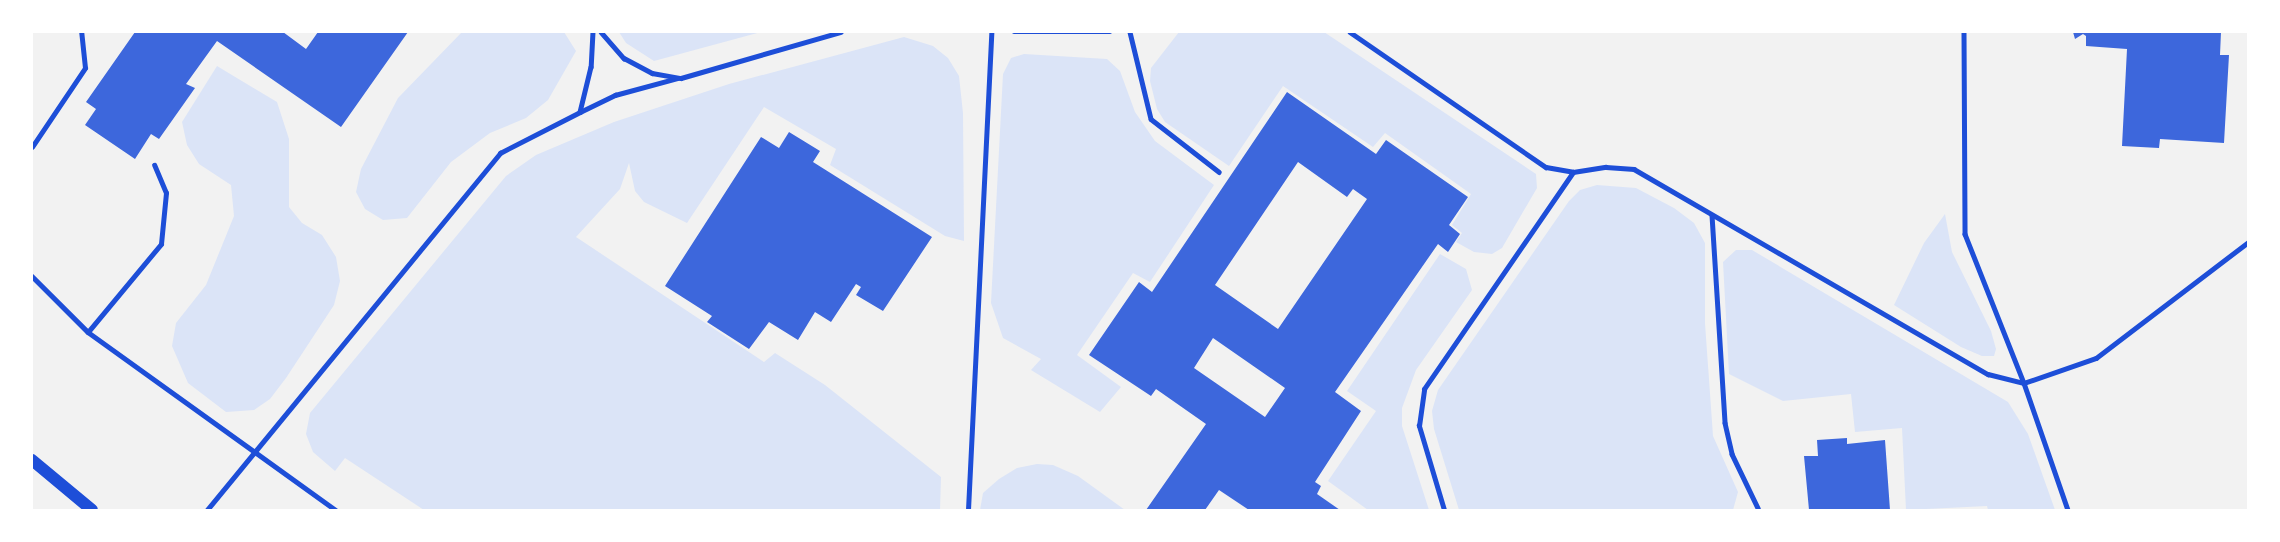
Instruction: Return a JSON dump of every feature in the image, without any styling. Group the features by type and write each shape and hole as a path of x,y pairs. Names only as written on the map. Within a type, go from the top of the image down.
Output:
{"main road":[{"path":"32,460 92,510"}],"lane":[{"path":"32,147 85,68 81,32"},
{"path":"580,112 591,67 593,32"},
{"path":"601,32 624,58 652,73 681,78"},
{"path":"207,510 500,153 615,95 840,32"},
{"path":"968,510 991,32"},
{"path":"1014,32 1110,32"},
{"path":"1130,32 1151,119 1219,172"},
{"path":"1350,32 1546,167 1573,172 1606,167 1634,169 1988,374 2024,383 2096,358 2248,242"},
{"path":"1964,32 1965,234 2024,383 2068,510"},
{"path":"88,332 161,244 166,193 154,165"},
{"path":"1444,510 1419,426 1424,389 1573,172"},
{"path":"1712,215 1725,423 1732,454 1758,508"},
{"path":"32,276 88,332 252,453 336,510"}],"shaded area":[{"path":"462,32 564,32 576,51 548,100 526,118 490,133 451,162 407,218 383,220 365,209 356,192 361,169 398,98"},
{"path":"619,32 761,32 654,61 626,43"},
{"path":"1179,32 1324,32 1536,174 1537,188 1502,248 1492,254 1474,252 1456,242 1462,233 1452,225 1471,194 1385,133 1373,147 1283,86 1229,166 1165,122 1157,109 1150,81 1151,68"},
{"path":"904,37 933,46 948,58 959,76 963,113 964,241 945,236 830,165 836,149 764,107 687,223 644,202 635,191 629,163 620,189 576,237 764,362 775,353 825,385 941,477 940,510 424,510 345,458 335,471 313,452 306,434 310,413 506,176 536,155 614,122 729,84"},
{"path":"1024,54 1107,59 1120,71 1135,112 1155,141 1214,185 1150,282 1133,273 1077,355 1121,387 1100,412 1031,370 1041,359 1003,338 991,303 1003,74 1011,58"},
{"path":"217,66 277,102 289,139 289,207 302,223 322,235 336,257 340,281 334,305 270,399 254,410 226,412 188,383 172,346 176,323 206,285 234,216 231,185 199,164 187,145 182,122"},
{"path":"1597,185 1636,188 1674,208 1694,223 1705,243 1705,323 1713,436 1738,492 1733,510 1459,510 1434,429 1432,411 1438,390 1569,201 1580,190"},
{"path":"1945,214 1952,252 1991,331 1996,349 1994,356 1982,356 1961,347 1894,305 1924,243"},
{"path":"1736,250 1752,250 2008,402 2028,434 2055,510 1988,510 1987,506 1906,510 1902,428 1855,432 1851,394 1783,401 1729,374 1723,262"},
{"path":"1440,254 1466,269 1472,290 1416,370 1402,408 1402,426 1429,510 1368,510 1328,481 1376,411 1347,391"},
{"path":"1037,464 1053,465 1078,476 1125,510 980,510 983,493 999,479 1017,468"}],"building":[{"path":"135,32 283,32 306,49 318,32 408,32 341,127 217,41 186,84 195,88 159,139 151,134 135,159 85,125 96,109 86,102"},
{"path":"2073,32 2221,32 2220,55 2229,55 2224,143 2160,139 2159,148 2122,146 2127,49 2086,46 2086,36 2083,34 2075,39"},
{"path":"1287,92 1376,154 1386,140 1468,197 1449,225 1460,234 1448,252 1438,244 1335,392 1361,411 1315,482 1321,486 1317,494 1340,510 1249,510 1219,490 1205,510 1146,510 1206,424 1156,389 1151,396 1089,355 1139,282 1152,292","holes":["1298,162 1347,197 1353,189 1367,199 1278,329 1215,285","1213,338 1285,388 1265,417 1194,368"]},
{"path":"789,132 820,151 813,162 932,237 883,311 856,295 861,287 856,284 831,322 815,312 798,340 769,322 749,349 707,322 712,316 665,286 761,137 779,148"},
{"path":"1847,438 1847,444 1885,440 1890,510 1809,510 1804,456 1818,456 1817,440"}]}
